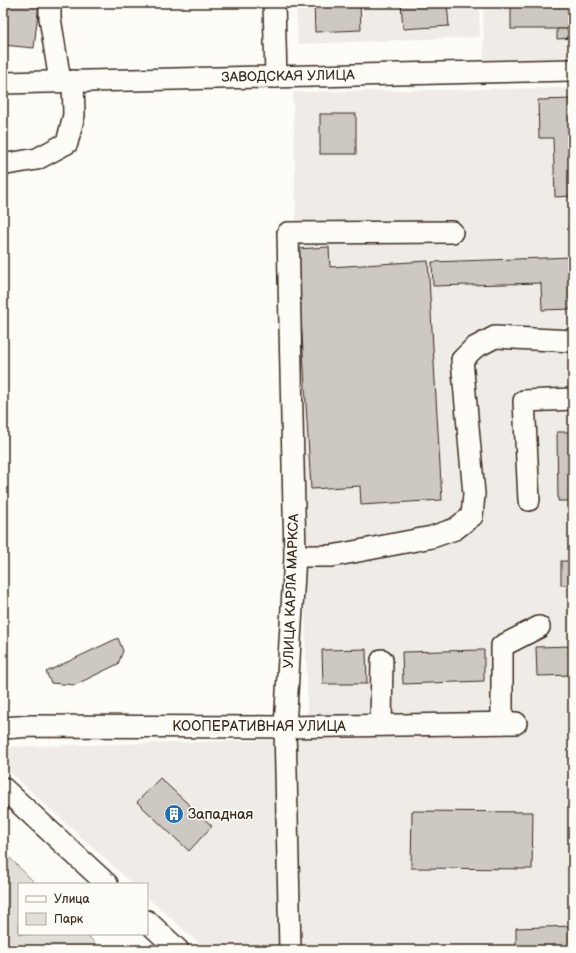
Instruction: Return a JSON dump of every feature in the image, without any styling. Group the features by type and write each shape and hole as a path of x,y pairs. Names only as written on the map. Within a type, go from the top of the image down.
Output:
{"street":[{"path":"7,164 37,159 66,143 74,115 67,81 50,18 50,3"},
{"path":"274,3 276,77"},
{"name":"ЗАВОДСКАЯ УЛИЦА","path":"3,83 573,70"},
{"name":"УЛИЦА КАРЛА МАРКСА","path":"290,950 285,727 295,556 288,233 452,232"},
{"path":"295,556 332,556 432,537 455,529 472,516 474,494 462,360 474,348 495,337 573,341"},
{"path":"529,500 524,402 573,400"},
{"name":"КООПЕРАТИВНАЯ УЛИЦА","path":"3,728 32,726 285,727 509,723 502,646 540,627"},
{"path":"381,725 382,660"},
{"path":"3,788 106,883"},
{"path":"148,922 178,950"}],"shaded area":[{"path":"296,3 479,3 480,37 298,44"},
{"path":"483,3 573,3 573,58 484,59"},
{"path":"573,88 573,950 206,950 148,898 148,883 132,883 3,766 3,747 308,739 293,92"}],"green space":[{"path":"3,851 35,883 18,883 18,935 87,935 102,950 3,950"}],"building":[{"path":"3,3 39,3 34,48 3,45"},
{"path":"314,3 360,3 361,30 315,32"},
{"path":"401,3 447,3 449,26 403,29"},
{"path":"511,3 573,3 573,29 511,29"},
{"path":"557,29 573,29 573,38 557,39"},
{"path":"573,99 573,196 555,197 553,138 539,138 538,100"},
{"path":"320,114 356,114 356,154 320,154"},
{"path":"329,247 330,267 428,261 442,500 361,505 360,486 311,489 297,249"},
{"path":"573,257 573,309 542,310 541,283 433,286 432,262"},
{"path":"557,432 573,432 573,501 558,501"},
{"path":"561,561 573,561 573,585 561,585"},
{"path":"118,638 123,651 118,664 75,685 51,683 46,672"},
{"path":"573,646 573,675 537,676 536,647"},
{"path":"366,649 367,684 323,684 322,650"},
{"path":"484,650 484,681 403,684 402,652"},
{"name":"Западная","path":"160,778 212,826 189,851 137,802"},
{"path":"412,811 533,812 532,869 411,868"},
{"path":"573,926 573,950 516,950 516,928"}],"place":[{"name":"Западная","path":"174,814"}]}
